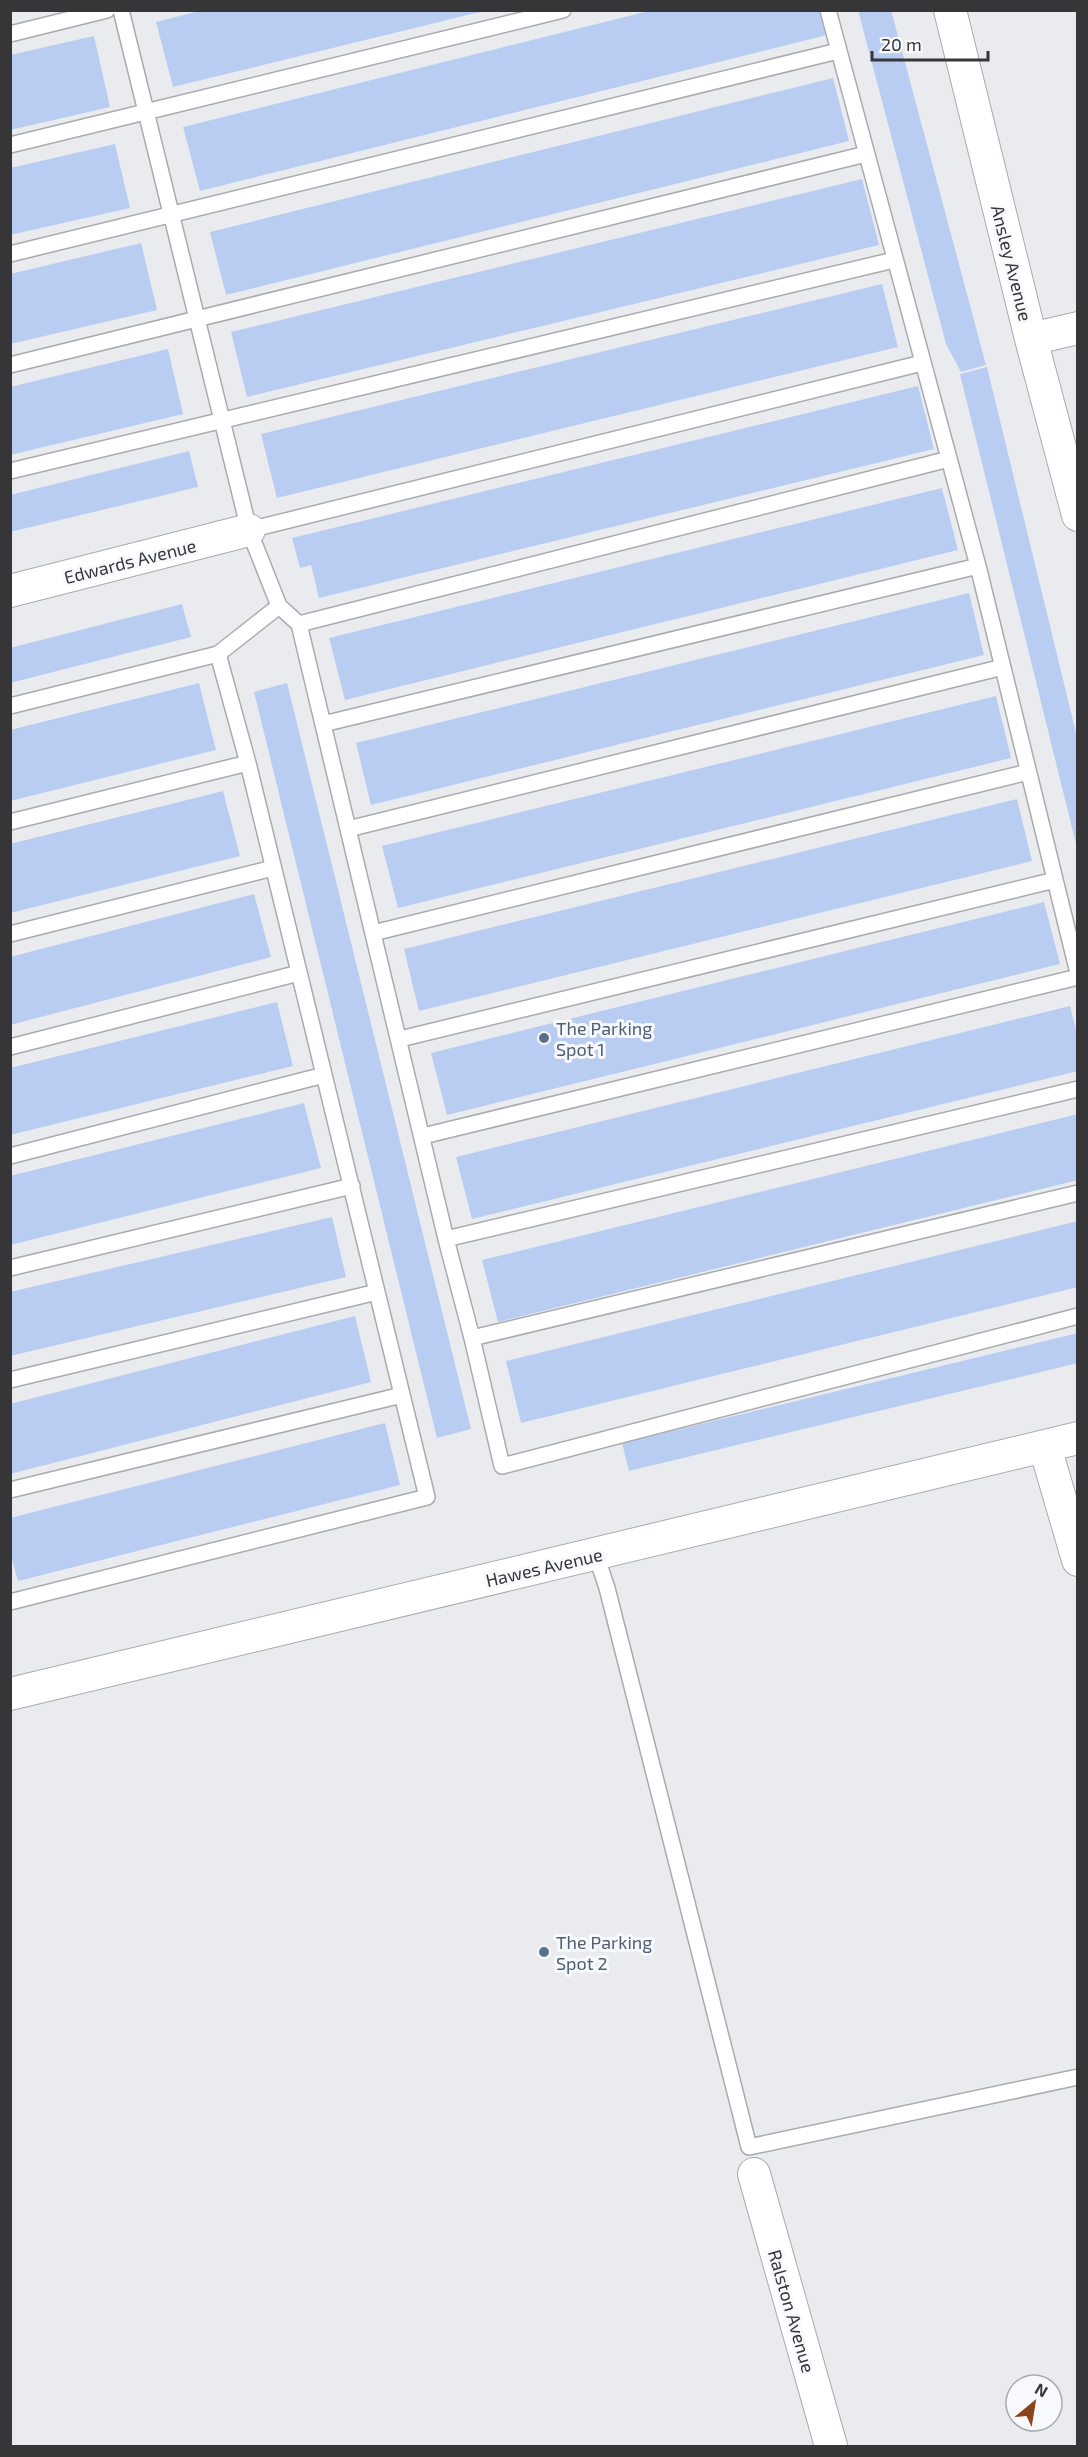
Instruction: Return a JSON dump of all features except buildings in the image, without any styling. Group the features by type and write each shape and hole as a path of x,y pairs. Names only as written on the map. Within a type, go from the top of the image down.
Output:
{"street":[{"name":"Ansley Avenue","path":"950,10 1030,339 1077,515"},
{"path":"1030,339 1077,328"},
{"name":"Edwards Avenue","path":"10,591 249,530"},
{"name":"Hawes Avenue","path":"10,1694 1077,1438"},
{"path":"1045,1447 1077,1560"},
{"name":"Ralston Avenue","path":"754,2174 831,2446"}],"lane":[{"path":"10,34 107,10"},
{"path":"120,10 249,530 279,606 298,624 502,1466 1077,1316"},
{"path":"10,145 563,10"},
{"path":"828,10 978,566 1077,972"},
{"path":"10,254 838,51"},
{"path":"10,364 866,154"},
{"path":"10,471 894,260"},
{"path":"249,530 922,363"},
{"path":"298,624 949,459"},
{"path":"323,724 978,566"},
{"path":"10,706 218,654 279,606"},
{"path":"10,1602 428,1497 248,763 218,654"},
{"path":"348,829 1003,667"},
{"path":"10,822 248,763"},
{"path":"374,933 1028,772"},
{"path":"10,934 273,868"},
{"path":"400,1039 1055,880"},
{"path":"10,1047 299,974"},
{"path":"423,1136 1077,977"},
{"path":"10,1156 324,1076"},
{"path":"446,1239 1077,1089"},
{"path":"10,1268 352,1186"},
{"path":"472,1338 1077,1193"},
{"path":"10,1380 377,1292"},
{"path":"10,1490 402,1395"},
{"path":"596,1555 607,1588 749,2147 1077,2077"}],"place":[{"name":"The Parking Spot 1","path":"544,1038"},
{"name":"The Parking Spot 2","path":"544,1952"}]}
